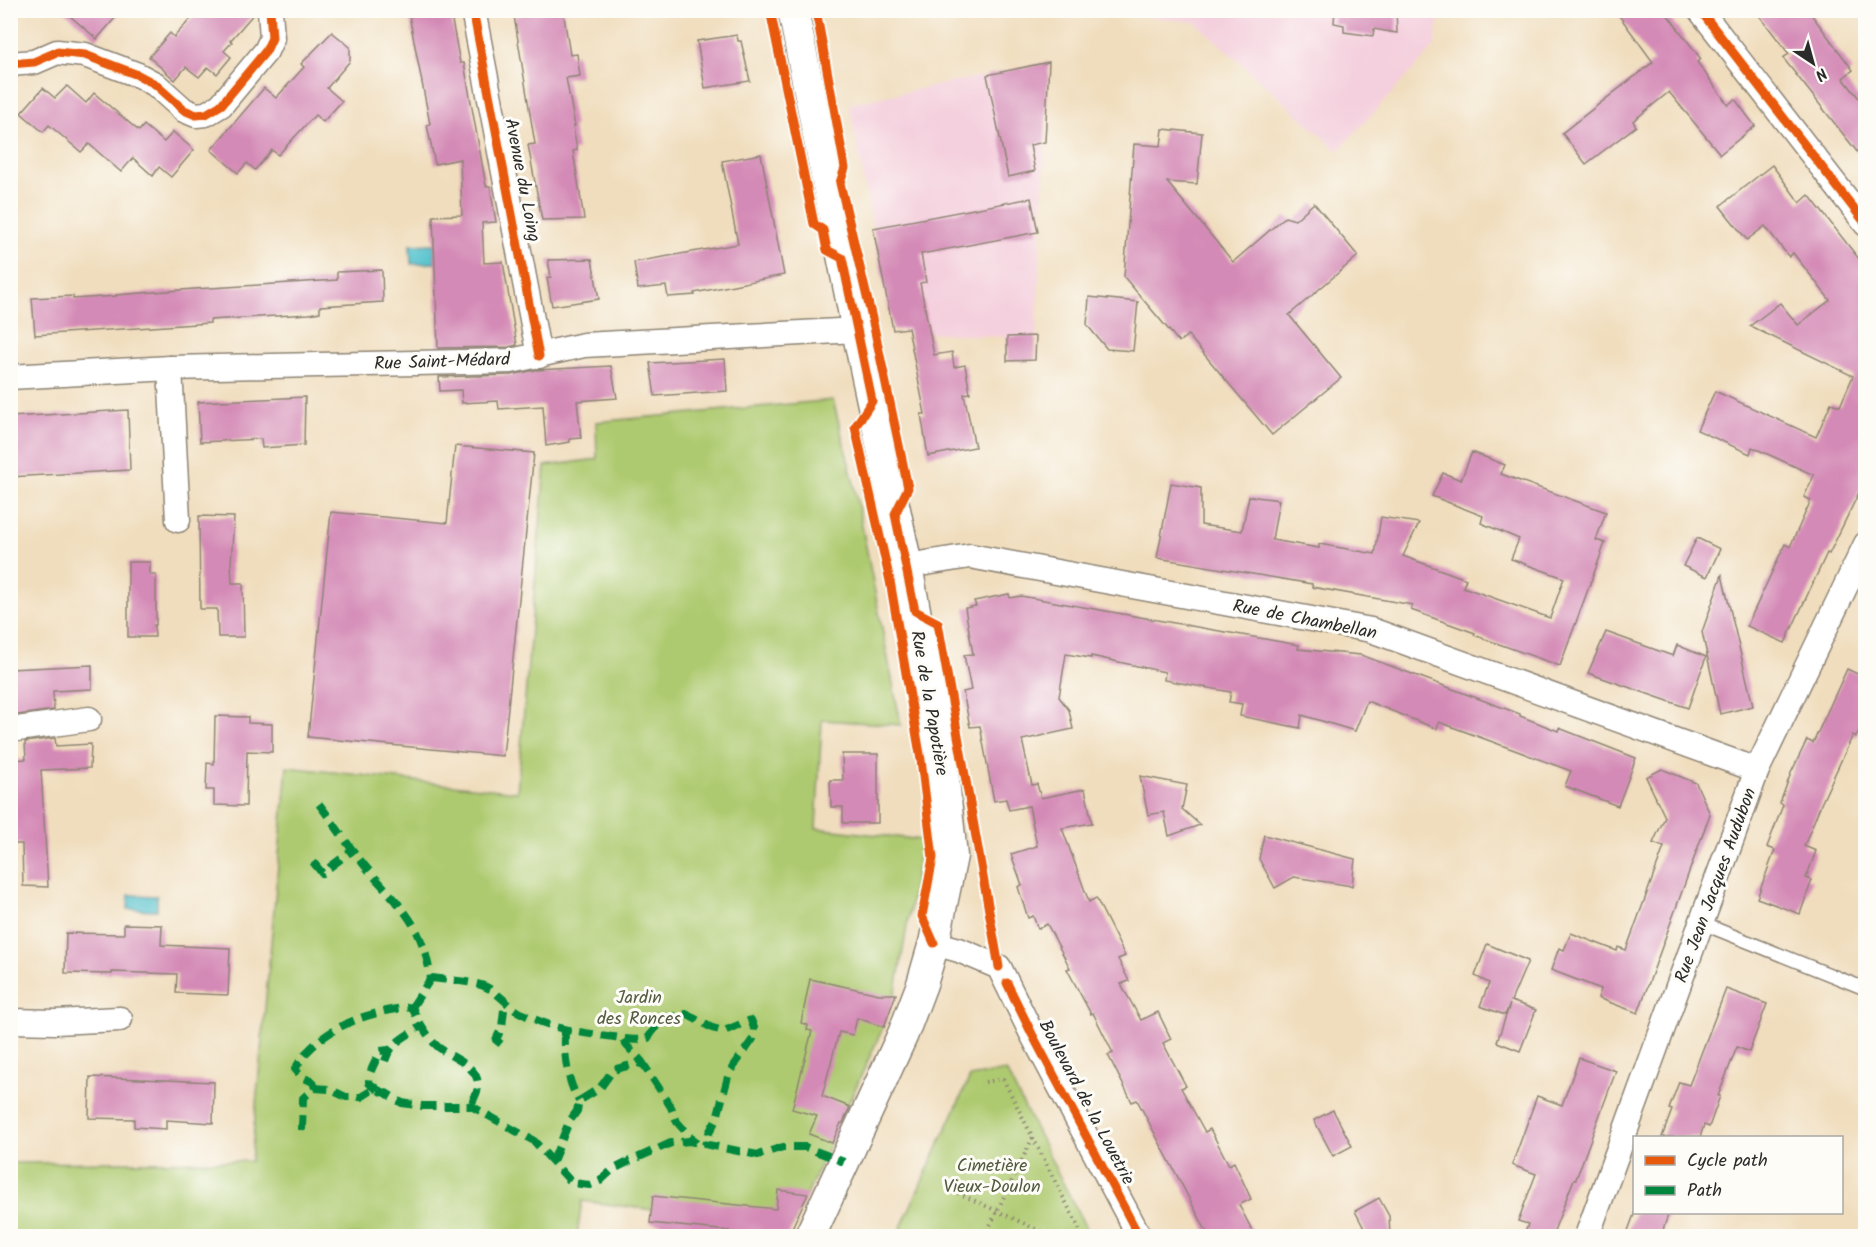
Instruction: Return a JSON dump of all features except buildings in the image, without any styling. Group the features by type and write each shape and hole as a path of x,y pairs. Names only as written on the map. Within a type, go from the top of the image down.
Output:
{"street":[{"path":"10,64 34,62 57,52 85,55 138,75 155,84 184,110 196,115 206,114 221,105 266,51 272,38 270,10"},
{"name":"Avenue du Loing","path":"473,10 539,356"},
{"name":"Rue de la Papotière","path":"793,10 907,567 940,753 952,856 934,943 922,984 903,1034 810,1236"},
{"path":"1701,10 1866,224"},
{"name":"Rue Saint-Médard","path":"10,377 170,368 511,361 584,345 857,330"},
{"path":"170,368 178,520"},
{"name":"Rue Jean Jacques Audubon","path":"1587,1236 1757,770 1866,544"},
{"name":"Rue de Chambellan","path":"907,567 970,556 1371,630 1757,770"},
{"path":"10,730 89,719"},
{"name":"Boulevard de la Louetrie","path":"934,943 959,950 999,967 1139,1236"},
{"path":"10,1021 55,1022 120,1019"}],"lane":[{"path":"1701,923 1866,989"}],"path":[{"path":"985,1082 1003,1079 1083,1236"},
{"path":"985,1236 1033,1137"},
{"path":"947,1188 1051,1236"}],"shaded area":[{"path":"1099,11 1440,11 1434,47 1338,151 1195,22"},
{"path":"1049,62 1036,339 893,330 849,104"}],"green space":[{"name":"Jardin des Ronces","path":"833,400 853,480 901,725 822,720 816,828 922,840 896,990 882,1030 792,1227 582,1201 577,1236 11,1236 10,1163 251,1161 287,767 517,792 545,466 597,459 596,422"},
{"name":"Cimetière Vieux-Doulon","path":"1006,1071 1090,1236 897,1236 970,1077"}],"water":[{"path":"434,244 435,263 411,264 410,245"},
{"path":"129,895 157,896 157,910 128,909"}],"marked path":[{"path":"319,804 365,867 405,913 420,939 431,978 412,1007"},
{"path":"313,862 322,873 353,850"},
{"path":"431,978 481,985 495,992 519,1012 552,1026 628,1039 648,1038 659,1023 686,1014 712,1028 724,1031 751,1020 754,1028 753,1039 729,1073 717,1118 705,1145"},
{"path":"501,1044 496,1040 502,1027 505,1001"},
{"path":"315,1088 313,1082 302,1077 295,1069 305,1054 320,1040 343,1025 356,1020 384,1011 412,1007 434,1043 467,1065 476,1077 478,1089 471,1106"},
{"path":"385,1061 395,1044 421,1026"},
{"path":"565,1031 567,1068 579,1101"},
{"path":"623,1040 644,1065"},
{"path":"378,1090 369,1083 370,1075 380,1051 389,1050"},
{"path":"553,1161 569,1122 577,1111 579,1101 600,1088 613,1070 638,1063 644,1065 671,1107 677,1122 696,1143"},
{"path":"302,1130 303,1098 315,1088 329,1089 346,1097 361,1097 374,1089 402,1103 422,1106 471,1106 534,1141 572,1183 590,1185 630,1161 671,1143 689,1141 758,1155 783,1147 805,1147 844,1162"}],"cycle path":[{"path":"10,64 34,62 57,52 85,55 138,75 155,84 184,110 196,115 206,114 221,105 266,51 272,38 270,10"},
{"path":"473,10 539,356"},
{"path":"770,10 814,224 823,230 827,250 842,258 872,401 855,427 890,581 921,760 933,858 922,916 934,943"},
{"path":"816,10 845,168 840,183 874,327 908,488 895,514 915,611 938,623 999,967"},
{"path":"1700,10 1866,224"},
{"path":"1007,983 1139,1236"}]}
